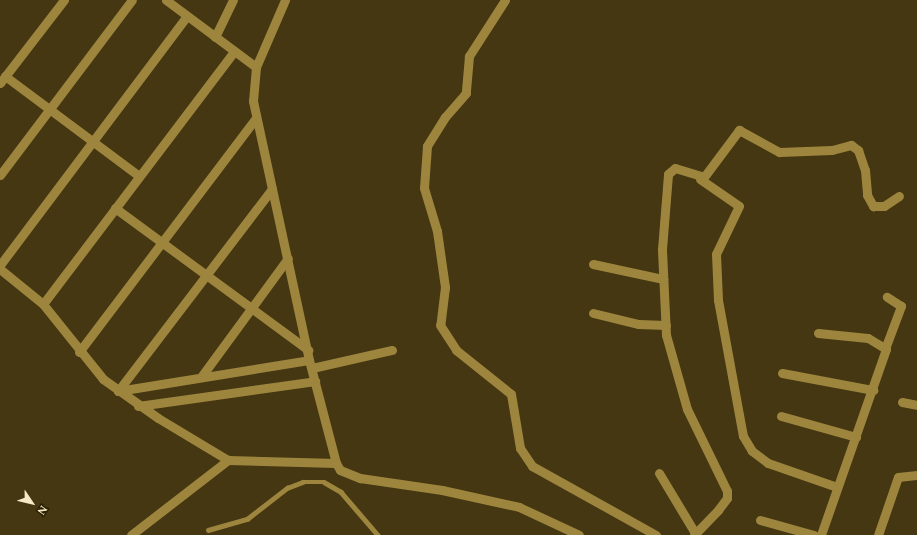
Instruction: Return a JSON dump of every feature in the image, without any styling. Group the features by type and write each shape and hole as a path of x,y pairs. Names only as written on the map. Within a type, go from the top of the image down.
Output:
{"street":[{"path":"64,0 3,80 50,109 139,176"},
{"path":"0,175 132,0"},
{"path":"166,0 256,67"},
{"path":"215,37 233,0"},
{"path":"285,0 256,67 252,83 256,118 311,364 336,463 340,470 360,478 442,490 519,507 579,535"},
{"path":"505,0 469,56 466,93 445,117 427,146 424,188 437,231 445,287 440,325 456,350 511,394 520,448 532,466 644,532 656,535"},
{"path":"0,265 187,16"},
{"path":"42,304 234,51"},
{"path":"79,352 256,118"},
{"path":"700,179 739,130 779,152 832,150 851,146 858,150 865,170 867,195 873,206 884,206 899,196"},
{"path":"659,473 695,534 718,510 727,498 727,491 686,410 666,325 663,279 668,174 675,168 700,179 739,206 716,254 718,300 743,436 752,451 768,463 837,487"},
{"path":"118,391 207,277 272,190"},
{"path":"115,208 161,244 308,350"},
{"path":"201,377 288,258"},
{"path":"593,264 663,279"},
{"path":"0,269 42,304 79,352 118,391 138,406 228,460 336,463"},
{"path":"821,535 873,390 886,346 901,306 887,297"},
{"path":"593,313 638,324 666,325"},
{"path":"818,333 868,338 886,346"},
{"path":"118,391 201,377 311,364 392,350"},
{"path":"782,373 873,390"},
{"path":"138,406 315,381"},
{"path":"902,402 917,405"},
{"path":"781,416 856,437"},
{"path":"131,535 228,460"},
{"path":"878,535 898,477 917,475"},
{"path":"760,520 814,535"}],"lane":[{"path":"208,530 247,519 287,488 303,482 324,482 341,492 378,535"}]}
